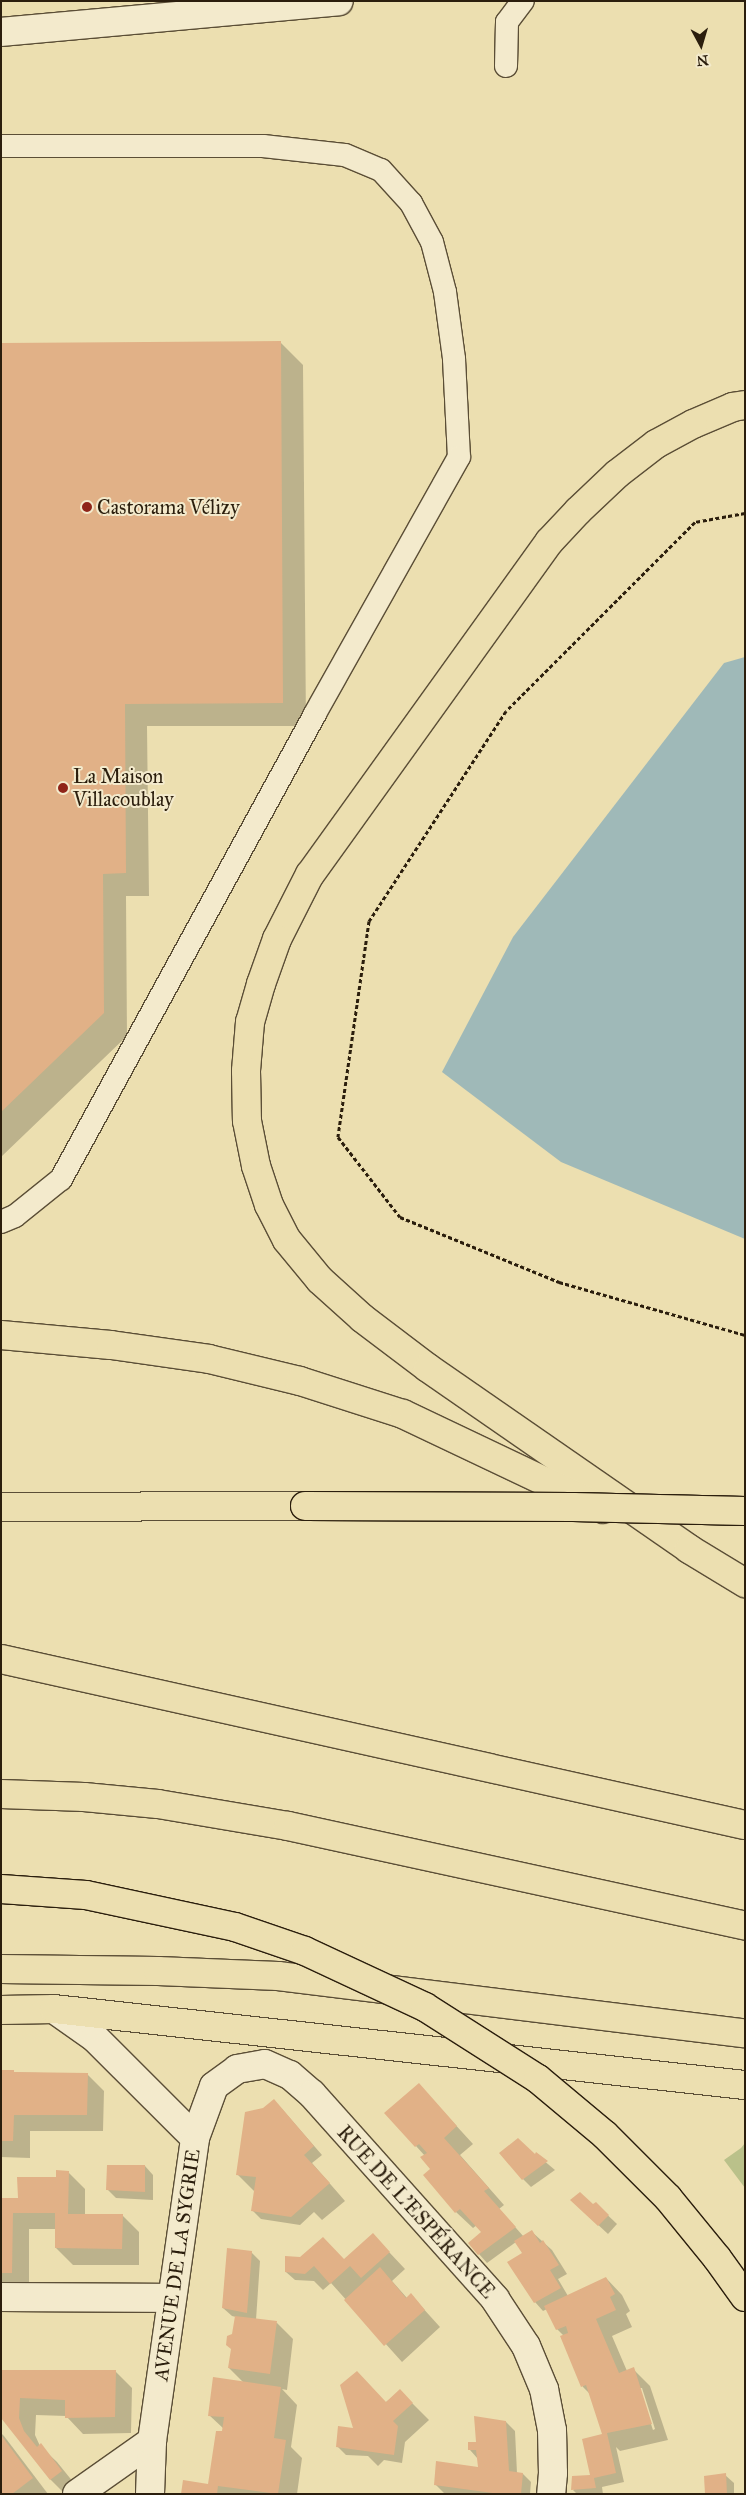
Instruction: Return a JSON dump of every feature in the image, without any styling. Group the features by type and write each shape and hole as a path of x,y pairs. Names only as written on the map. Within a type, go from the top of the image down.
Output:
{"main road":[{"path":"745,405 732,408 693,424 656,444 617,474 549,542 310,874 277,939 260,984 250,1022 246,1071 247,1121 258,1174 269,1205 287,1240 320,1280 362,1318 428,1368 688,1549 745,1583"},
{"path":"1,1335 111,1345 199,1358 300,1380 403,1414 688,1549"},
{"path":"1,1507 563,1507 745,1511"},
{"path":"1,1659 745,1825"},
{"path":"1,1794 84,1797 158,1804 288,1826 745,1926"},
{"path":"1,1888 86,1895 235,1927 305,1951 370,1979 425,2007 538,2079 605,2135 668,2198 717,2258 745,2297"},
{"path":"1,1970 148,1971 278,1976 745,2033"},
{"path":"1,2010 54,2009 745,2085"}],"street":[{"path":"1,32 339,1"},
{"name":"AVENUE DE LA SYGRIE","path":"54,2009 95,2038 195,2138 152,2440 150,2494"},
{"name":"RUE DE L'ESPÉRANCE","path":"195,2138 214,2086 237,2069 265,2064 290,2075 312,2094 494,2299 526,2346 544,2389 552,2430 553,2473 551,2494"},
{"path":"1,2297 172,2298"},
{"path":"77,2494 152,2440"}],"lane":[{"path":"506,66 507,22 523,1"},
{"path":"1,146 263,146 345,155 380,170 411,203 432,242 445,292 454,359 459,457 315,714 62,1179 15,1216 1,1222"}],"path":[{"path":"745,513 695,522 506,711 374,913 369,921 338,1137 400,1217 559,1282 745,1335"}],"green space":[{"path":"745,2143 745,2188 724,2160"}],"water":[{"path":"745,657 745,1239 561,1162 442,1072 513,937 724,663"}],"building":[{"name":"La Maison Villacoublay","path":"281,341 283,703 125,704 126,873 103,874 104,1013 1,1112 1,343"},
{"path":"1,2070 14,2070 14,2072 88,2073 87,2115 14,2115 13,2141 1,2141"},
{"path":"419,2083 457,2126 444,2138 489,2188 484,2191 516,2227 478,2255 468,2243 481,2232 460,2209 455,2213 423,2175 430,2169 420,2157 427,2153 419,2144 415,2147 384,2113"},
{"path":"274,2099 314,2146 304,2155 330,2183 291,2217 251,2211 256,2177 236,2175 245,2112 263,2108"},
{"path":"518,2138 535,2154 536,2152 548,2161 522,2180 499,2153"},
{"path":"107,2165 145,2165 145,2192 106,2190"},
{"path":"56,2170 69,2171 68,2214 123,2214 122,2249 55,2248 55,2213 13,2213 12,2273 1,2273 1,2198 18,2198 17,2177 56,2177"},
{"path":"580,2192 593,2204 596,2202 609,2215 598,2226 570,2200"},
{"path":"532,2230 540,2243 543,2240 559,2265 550,2270 561,2288 534,2303 507,2262 522,2253 514,2241"},
{"path":"373,2233 390,2252 361,2278 350,2266 330,2284 314,2266 305,2274 285,2272 285,2256 300,2257 323,2237 344,2259"},
{"path":"227,2248 252,2251 247,2313 222,2308"},
{"path":"380,2267 406,2298 411,2293 425,2310 384,2346 344,2300"},
{"path":"606,2277 615,2294 610,2297 616,2310 596,2319 619,2373 634,2367 652,2424 607,2433 616,2473 594,2478 596,2488 571,2490 572,2476 590,2475 582,2439 602,2434 586,2385 581,2387 560,2336 568,2333 566,2326 556,2330 544,2306"},
{"path":"235,2316 277,2321 270,2374 228,2368 231,2349 226,2345 227,2336 232,2334"},
{"path":"1,2370 116,2370 115,2417 65,2418 65,2400 20,2398 19,2418 24,2431 37,2447 41,2443 62,2471 50,2480 1,2418"},
{"path":"357,2371 386,2402 400,2389 413,2403 393,2421 398,2426 394,2455 336,2447 338,2426 353,2428 340,2385"},
{"path":"213,2377 281,2387 274,2438 286,2440 278,2494 218,2486 217,2494 181,2494 183,2480 208,2484 216,2431 222,2431 224,2417 208,2416"},
{"path":"474,2416 506,2421 509,2471 523,2473 521,2494 500,2494 434,2485 436,2461 478,2467 476,2450 468,2450 468,2442 476,2442"},
{"path":"1,2435 33,2478 12,2494 1,2494"},
{"path":"726,2473 727,2494 705,2494 704,2476"}],"place":[{"name":"Castorama Vélizy","path":"87,507"},
{"name":"La Maison Villacoublay","path":"63,788"}]}
